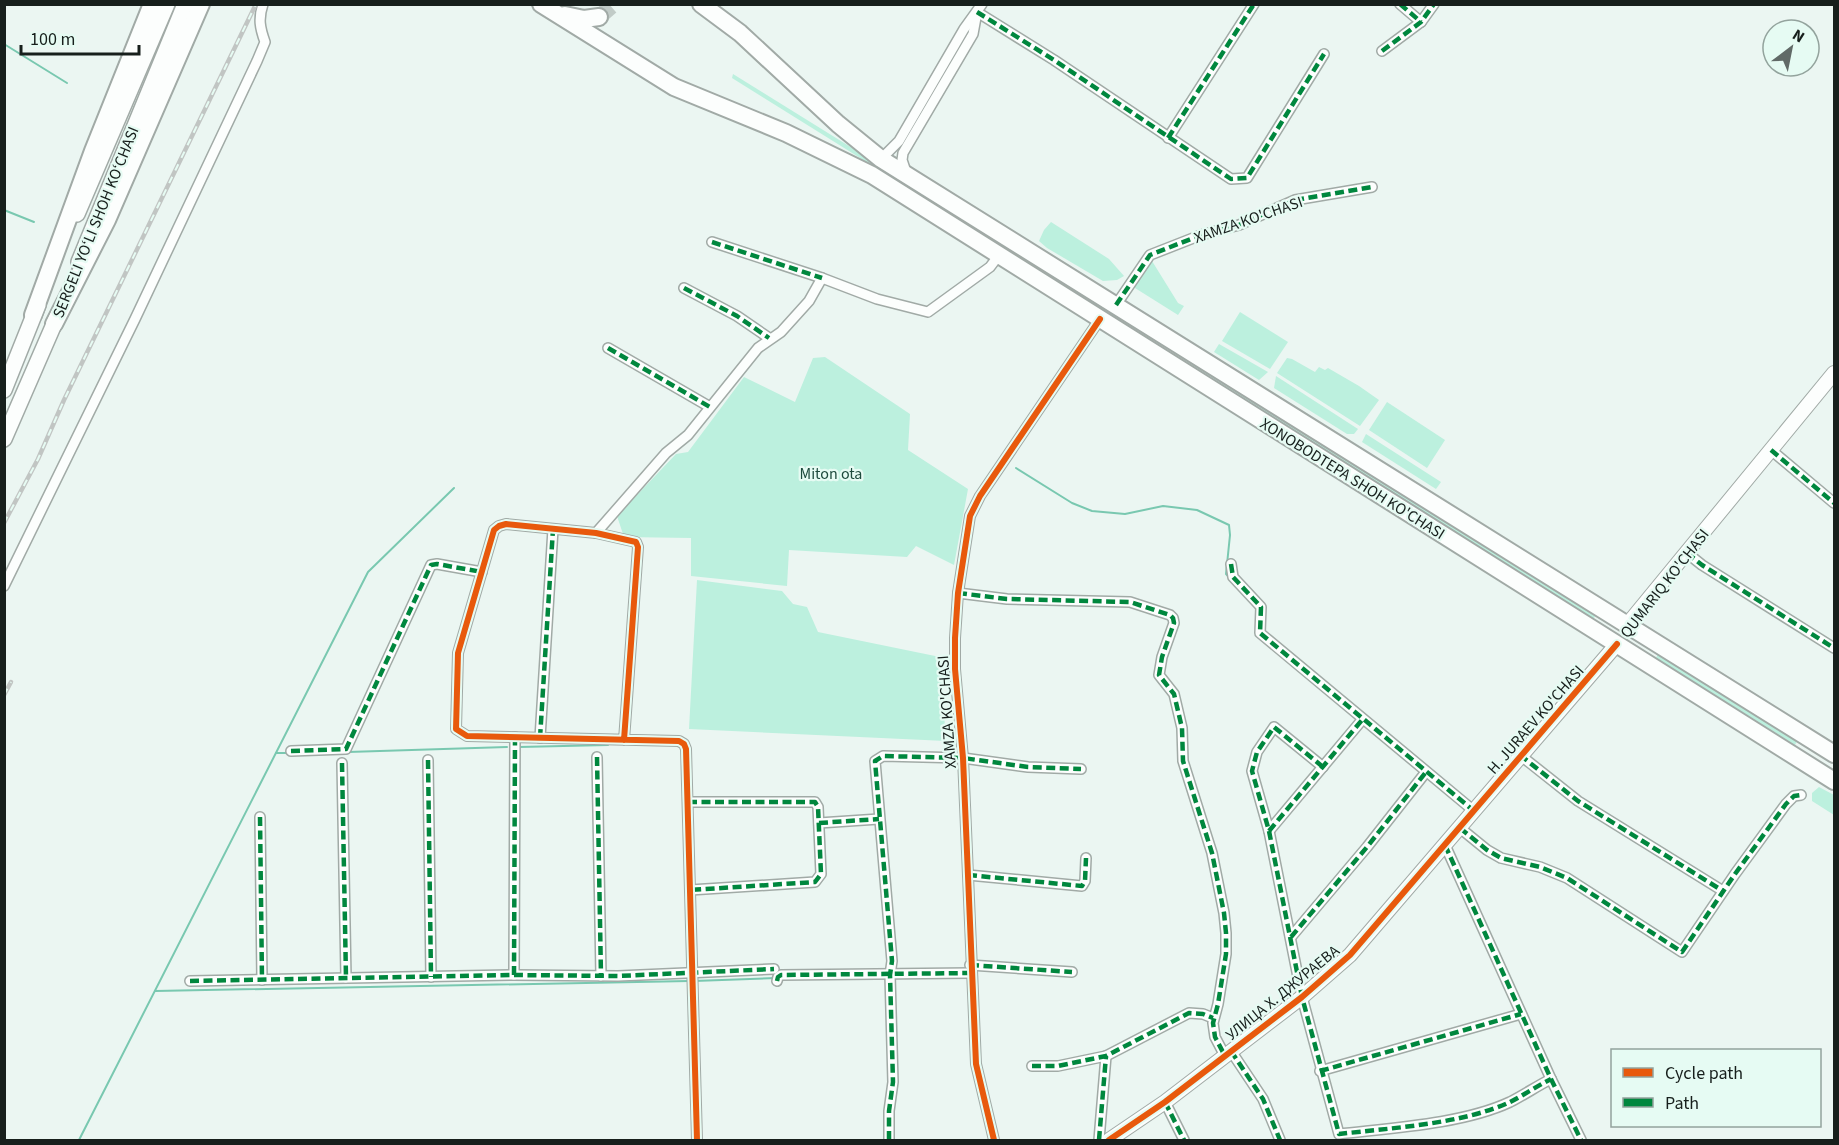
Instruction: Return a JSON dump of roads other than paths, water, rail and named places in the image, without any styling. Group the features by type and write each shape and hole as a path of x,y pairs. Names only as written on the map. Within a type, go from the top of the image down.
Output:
{"highway":[{"path":"33,315 93,151 152,4"},
{"path":"54,324 107,220 201,4"},
{"name":"XONOBODTEPA SHOH KO'CHASI","path":"701,4 740,33 838,124 881,159 1828,750"},
{"path":"543,6 577,19 599,18"},
{"name":"XONOBODTEPA SHOH KO'CHASI","path":"543,6 674,87 786,133 872,175 1834,781"},
{"path":"1152,351 1163,346 1163,335"},
{"name":"QUMARIQ KO'CHASI","path":"1617,644 1630,627"},
{"path":"1809,764 1807,757 1809,751 1828,750"}],"main road":[{"name":"SERGELI YO‘LI SHOH KO‘CHASI","path":"4,390 33,315 167,4"},
{"name":"SERGELI YO‘LI SHOH KO‘CHASI","path":"4,439 54,324 185,4"}],"street":[{"path":"4,586 135,320 257,61 265,42 259,16 263,4"},
{"path":"1168,138 1254,4"},
{"path":"1400,4 1421,22"},
{"path":"1382,51 1421,22 1434,4"},
{"path":"881,159 899,141 979,8"},
{"path":"979,8 1231,179 1247,178 1324,54"},
{"path":"909,176 904,169 903,153 973,34 979,8"},
{"name":"XAMZA KO'CHASI","path":"1116,305 1150,255 1201,234 1239,225 1295,200 1372,187"},
{"path":"712,242 822,278 877,299 928,312 990,267 999,255"},
{"path":"596,533 666,453 688,435 758,348 769,338 781,332 809,301 822,278"},
{"path":"684,288 737,316 769,338"},
{"name":"XAMZA KO'CHASI","path":"994,1140 976,1064 970,969 963,758 955,669 958,593 970,516 980,496 1100,319"},
{"path":"608,348 710,406"},
{"name":"QUMARIQ KO'CHASI","path":"1630,627 1774,453 1834,374"},
{"name":"QUMARIQ KO'CHASI","path":"1774,453 1834,386"},
{"path":"1774,453 1834,503"},
{"path":"624,740 638,547 636,542 596,533 506,524 499,526 494,530 458,653 456,729 467,736 624,740 679,741 686,749 697,1140"},
{"path":"540,738 553,529"},
{"path":"1690,555 1702,565 1834,648"},
{"path":"291,751 346,749 431,565 437,564 482,572"},
{"path":"1231,564 1233,577 1261,607 1260,633 1473,812"},
{"path":"958,593 1007,598 1130,602 1173,618 1174,623 1162,657 1159,675 1174,694 1182,728 1183,761 1212,853 1226,933 1226,954 1220,994 1213,1018 1215,1037 1263,1099 1280,1140"},
{"name":"H. JURAEV KO'CHASI","path":"1473,812 1617,644"},
{"path":"1269,831 1362,720"},
{"path":"1323,766 1274,727 1257,753 1252,771 1269,831 1302,997 1320,1071 1339,1134 1429,1123 1471,1114 1509,1102 1551,1079"},
{"path":"514,975 515,737"},
{"path":"1520,755 1578,801 1723,891"},
{"path":"889,1140 889,1111 893,1082 890,975 892,961 875,761 878,757 883,756 963,758 1028,767 1081,769"},
{"path":"597,757 601,976"},
{"path":"428,760 431,977"},
{"path":"342,763 346,978"},
{"path":"1291,937 1367,848 1426,772"},
{"path":"1460,828 1487,850 1501,858 1540,867 1567,878 1682,952 1786,804 1794,796 1801,795"},
{"path":"688,802 815,802 818,807 821,874 816,882 690,890"},
{"name":"УЛИЦА Х. ДЖУРАЕВА","path":"1108,1140 1165,1102 1302,997 1350,955 1473,812"},
{"path":"260,817 262,980"},
{"path":"819,823 879,819"},
{"path":"1445,845 1581,1140"},
{"path":"968,875 1082,886 1085,881 1086,858"},
{"path":"190,981 514,975 601,976 774,969"},
{"path":"777,981 781,975 890,975 970,969 1072,972"},
{"path":"1032,1066 1058,1066 1106,1056 1189,1013 1203,1014 1213,1018"},
{"path":"1320,1071 1521,1014"},
{"path":"1099,1140 1106,1056"},
{"path":"1165,1102 1184,1140"}],"waterway":[{"path":"4,44 67,83"},
{"path":"4,210 34,222"},
{"path":"1016,468 1072,503 1092,511 1125,514 1163,506 1197,510 1229,525 1226,574 1230,578"},
{"path":"79,1140 368,572 454,488"},
{"path":"519,747 608,745"},
{"path":"348,752 507,747"},
{"path":"276,753 288,753"},
{"path":"694,981 776,978"},
{"path":"155,991 689,981"}],"tunnel":[{"path":"599,17 614,4"}],"railway":[{"path":"4,523 38,459 64,400 256,4"},
{"path":"4,695 11,682"}],"park label":[{"name":"Miton ota","path":"831,473"}]}
